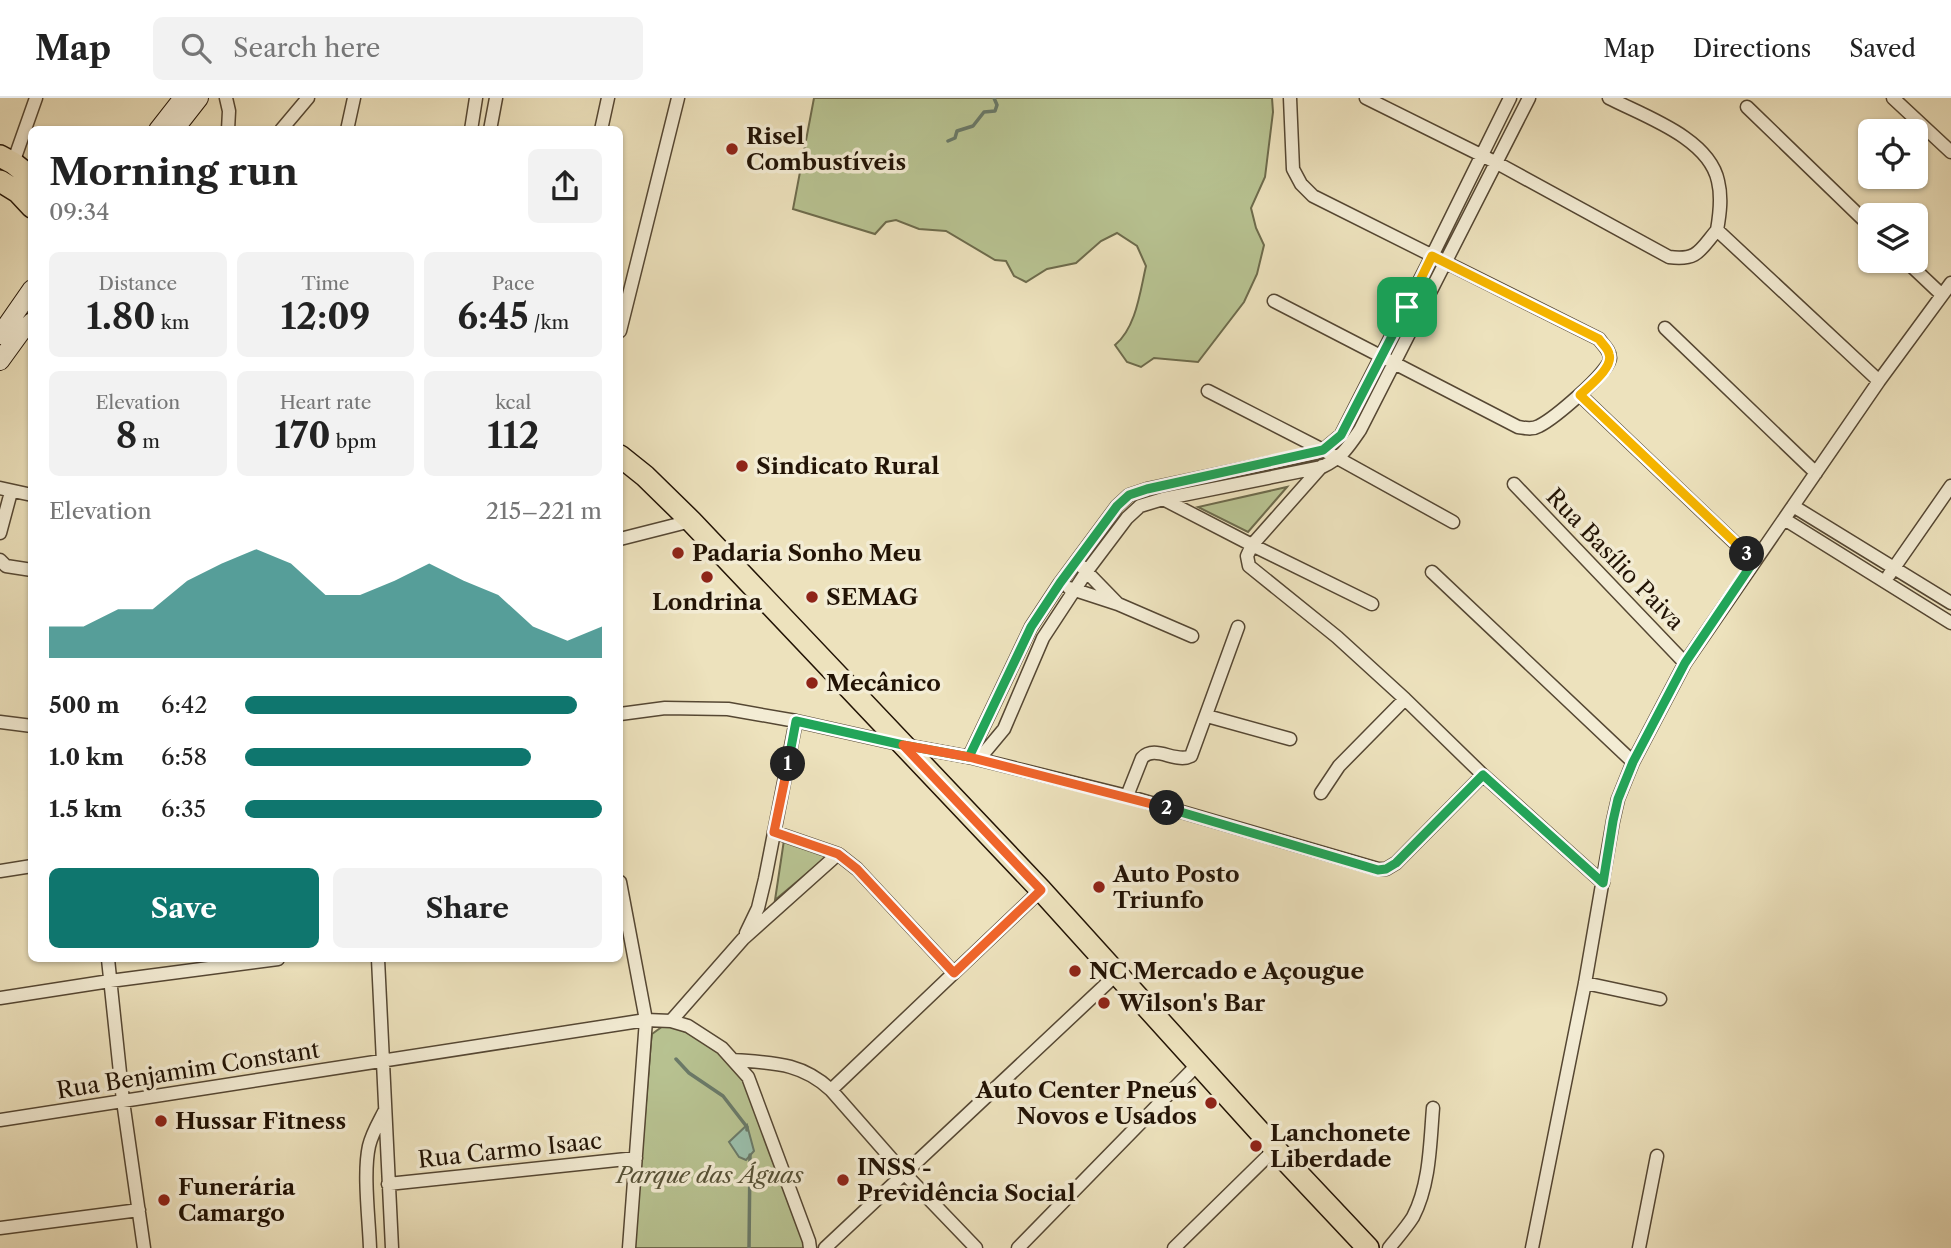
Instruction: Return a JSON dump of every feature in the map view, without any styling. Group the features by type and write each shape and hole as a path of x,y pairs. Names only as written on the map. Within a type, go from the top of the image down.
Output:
{"main road":[{"path":"6,160 28,175"},
{"path":"0,181 18,192 28,203"},
{"path":"623,459 645,476 691,521 1041,890 1358,1244"}],"street":[{"path":"6,160 36,98"},
{"path":"161,126 183,98"},
{"path":"177,126 199,98"},
{"path":"226,98 228,126"},
{"path":"284,126 308,98"},
{"path":"347,126 354,98"},
{"path":"472,126 476,98"},
{"path":"491,126 496,98"},
{"path":"602,126 608,98"},
{"path":"623,319 678,98"},
{"path":"1274,301 1518,427 1531,429 1540,426 1580,395 1608,365 1610,358 1609,351 1599,339 1313,196 1301,184 1293,169 1290,98"},
{"path":"1366,98 1497,163 1669,257 1685,259 1698,253 1717,229 1721,205 1718,178 1704,152 1683,135 1609,98"},
{"path":"974,758 1031,627 1076,561 1117,506 1129,495 1320,452 1341,435 1510,98"},
{"path":"974,758 1004,729 1043,638 1073,591 1127,518 1140,506 1322,467 1337,459 1360,430 1530,98"},
{"path":"1893,98 1951,152"},
{"path":"1747,107 1858,214"},
{"path":"1717,229 1880,381"},
{"path":"1919,273 1942,295"},
{"path":"1532,1248 1615,810 1633,762 1685,663 1951,283"},
{"path":"0,335 28,295"},
{"path":"1,356 28,326"},
{"path":"1665,328 1816,473"},
{"path":"1208,391 1453,522"},
{"path":"1580,395 1754,561"},
{"path":"1320,452 1322,467 1252,545 1247,556 1250,566 1337,637 1483,775 1603,883"},
{"name":"Rua Basílio Paiva","path":"1514,484 1685,663"},
{"path":"1884,582 1951,486"},
{"path":"1147,489 1372,604"},
{"path":"0,533 5,490 28,494"},
{"path":"1793,506 1951,603"},
{"path":"1784,519 1951,623"},
{"path":"623,539 691,521"},
{"path":"0,559 6,566 28,569"},
{"path":"1076,561 1118,604"},
{"path":"1432,572 1633,762"},
{"path":"1060,583 1073,591 1118,604 1192,636"},
{"path":"1126,796 1146,754 1152,752 1182,759 1191,756 1238,627"},
{"path":"1321,793 1339,766 1405,699"},
{"path":"623,714 664,708 728,709 796,721 974,758 1126,796 1378,870 1396,863 1483,775"},
{"path":"1207,716 1290,739"},
{"path":"743,939 758,908 796,721"},
{"path":"0,722 28,726"},
{"path":"774,832 838,854 857,869 954,973"},
{"path":"810,1248 748,1077 722,1048 688,1026 671,1021 743,939 838,854"},
{"path":"0,871 28,867"},
{"path":"831,1090 1041,890"},
{"path":"623,898 646,1020 629,1248"},
{"path":"108,962 123,1101 144,1248"},
{"path":"0,998 255,962"},
{"path":"378,962 392,1248"},
{"path":"825,1248 1118,973"},
{"path":"1584,983 1660,999"},
{"name":"Rua Benjamim Constant","path":"0,1120 646,1020 671,1021"},
{"path":"733,1060 775,1063 818,1077 976,1248"},
{"path":"1018,1248 1198,1063"},
{"path":"1389,1248 1413,1216 1424,1187 1433,1108"},
{"path":"370,1248 367,1169 369,1148 385,1110"},
{"path":"1174,1248 1275,1149"},
{"name":"Rua Carmo Isaac","path":"388,1184 636,1157"},
{"path":"1639,1248 1657,1157"},
{"path":"0,1228 139,1210"}],"green space":[{"path":"814,98 1272,98 1273,112 1265,177 1251,208 1264,245 1257,274 1244,302 1198,362 1154,358 1141,367 1127,362 1115,345 1128,329 1132,319 1146,266 1137,246 1117,233 1101,241 1076,263 1047,269 1026,282 1014,276 1006,261 995,260 946,231 919,229 896,220 886,222 875,234 793,209"},
{"path":"1287,487 1248,532 1198,507"},
{"path":"784,840 830,854 775,900"},
{"name":"Parque das Águas","path":"663,1026 675,1027 692,1035 713,1048 748,1077 807,1243 804,1248 634,1248 652,1034"}],"shaded area":[{"path":"747,1125 754,1151 746,1160 739,1157 729,1142"}],"waterway":[{"path":"948,141 955,138 957,131 973,126 984,112 995,111 997,105 994,98"},
{"path":"676,1059 689,1073 723,1096 747,1130"},
{"path":"749,1248 750,1155"}],"place":[{"name":"Risel Combustíveis","path":"732,149"},
{"name":"Sindicato Rural","path":"742,466"},
{"name":"Padaria Sonho Meu","path":"678,553"},
{"name":"Londrina","path":"707,577"},
{"name":"SEMAG","path":"812,597"},
{"name":"Mecânico","path":"812,683"},
{"name":"Auto Posto Triunfo","path":"1099,887"},
{"name":"NC Mercado e Açougue","path":"1075,971"},
{"name":"Wilson's Bar","path":"1104,1003"},
{"name":"Auto Center Pneus Novos e Usados","path":"1211,1103"},
{"name":"Hussar Fitness","path":"161,1121"},
{"name":"Lanchonete Liberdade","path":"1256,1146"},
{"name":"INSS - Previdência Social","path":"843,1180"},
{"name":"Funerária Camargo","path":"164,1200"}],"route":[{"path":"1407,307 1341,435 1332,444 1316,453 1147,489 1129,495 1117,506 1031,627 969,757 796,721 774,832 838,854 857,869 954,973 1041,890 903,745 969,757 1126,796 1378,870 1396,863 1483,775 1603,883 1618,799 1633,762 1685,663 1754,561 1580,395 1608,365 1609,351 1599,339 1432,256 1407,307"}]}
